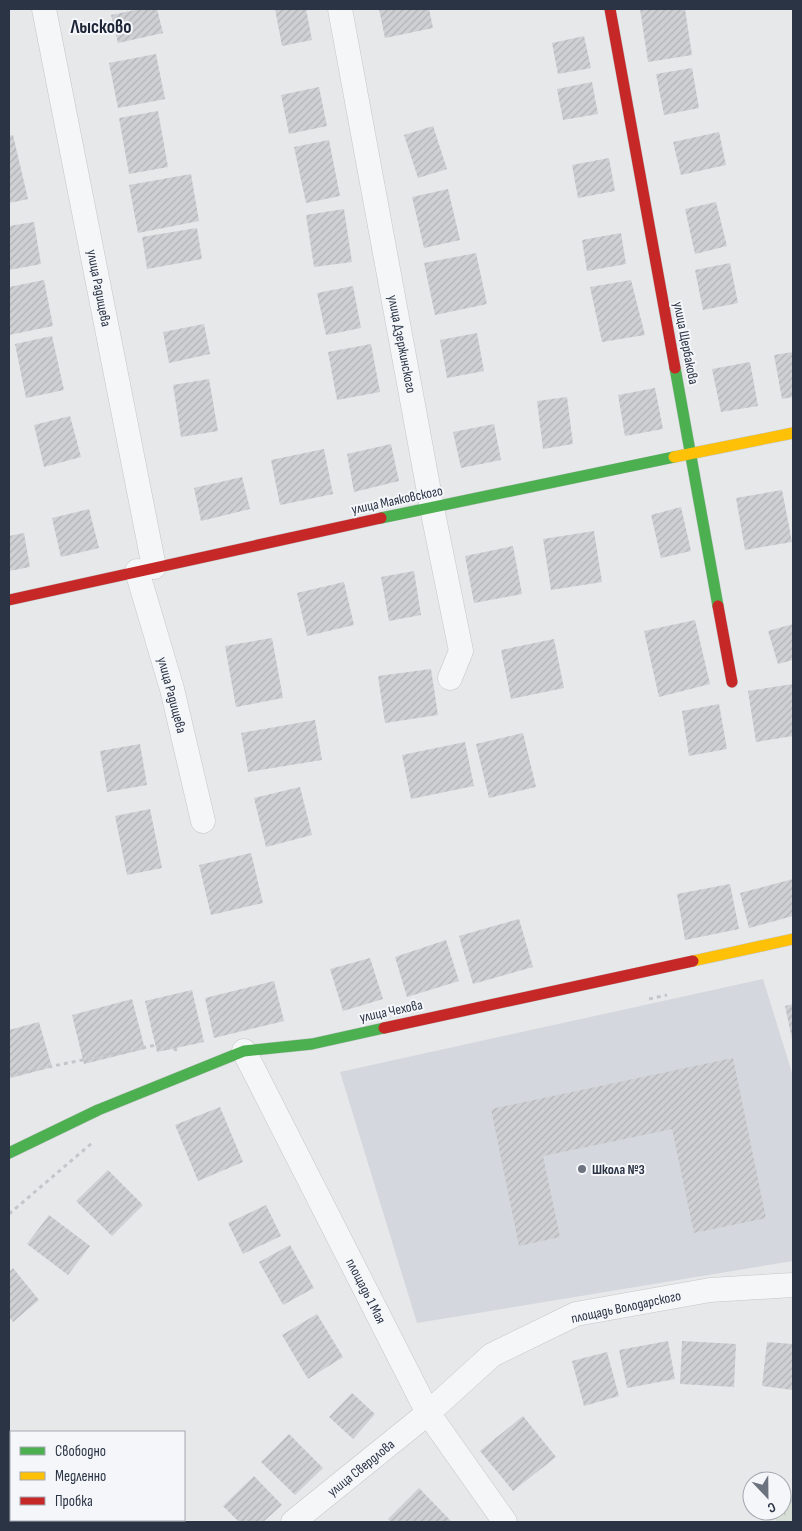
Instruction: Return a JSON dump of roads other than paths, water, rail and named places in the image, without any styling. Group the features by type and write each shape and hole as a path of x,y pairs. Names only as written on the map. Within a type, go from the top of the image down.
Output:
{"street":[{"name":"улица Радищева","path":"44,9 145,569 204,821"},
{"name":"улица Дзержинского","path":"340,9 432,508 461,651 450,678"},
{"name":"улица Щербакова","path":"610,9 732,682"},
{"name":"улица Маяковского","path":"9,600 145,569 793,433"},
{"name":"улица Чехова","path":"9,1153 98,1110 244,1051 312,1044 793,938"},
{"name":"площадь 1 Мая","path":"244,1051 428,1413 505,1522"},
{"name":"площадь Володарского","path":"428,1413 492,1355 576,1314 710,1290 793,1285"},
{"name":"улица Свердлова","path":"293,1522 428,1413"}],"place":[{"name":"Школа №3","path":"582,1169"}],"district":[{"name":"Лысково","path":"101,27"}]}
